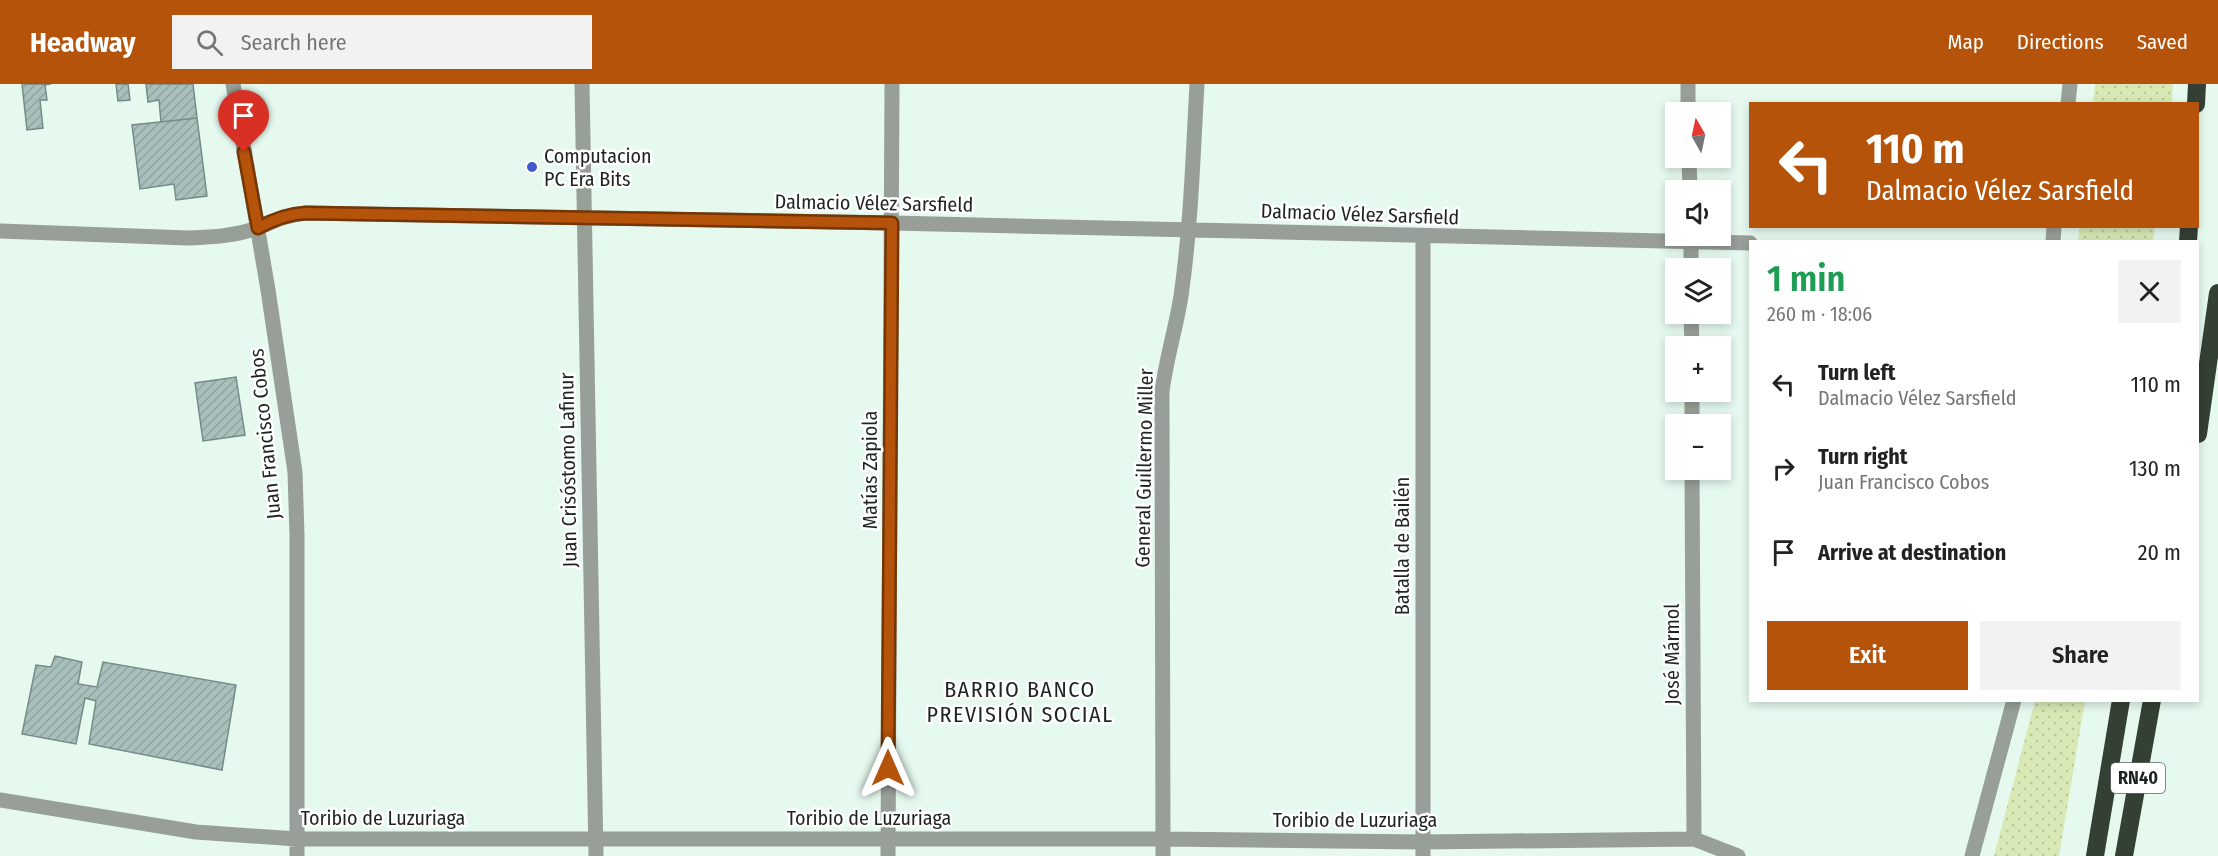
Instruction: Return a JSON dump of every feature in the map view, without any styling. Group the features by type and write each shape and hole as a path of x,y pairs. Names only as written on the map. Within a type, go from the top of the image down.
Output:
{"highway":[{"path":"2196,102 2197,84"},
{"path":"2199,427 2218,293"},
{"path":"2094,856 2121,702"},
{"name":"RN40","path":"2124,856 2152,702"}],"street":[{"name":"Juan Francisco Cobos","path":"233,84 286,401 295,472 297,856"},
{"name":"Juan Crisóstomo Lafinur","path":"582,84 596,856"},
{"name":"Matías Zapiola","path":"888,856 892,84"},
{"name":"General Guillermo Miller","path":"1163,856 1162,392 1180,297 1188,230 1197,84"},
{"path":"1688,84 1688,102"},
{"path":"2068,102 2070,84"},
{"name":"Dalmacio Vélez Sarsfield","path":"0,231 214,237 258,228 282,217 306,213 892,223 1423,237 1665,239"},
{"name":"Batalla de Bailén","path":"1423,237 1423,849"},
{"name":"Dalmacio Vélez Sarsfield","path":"1731,242 1749,243"},
{"name":"José Mármol","path":"1692,480 1694,838"},
{"path":"1971,856 2013,702"},
{"name":"Toribio de Luzuriaga","path":"0,800 196,832 297,839 1163,839 1423,849 1694,838 1738,856"}],"green space":[{"path":"2095,84 2173,84 2172,102 2093,102"},
{"path":"2080,228 2155,228 2153,240 2078,240"},
{"path":"2035,702 2085,702 2059,856 1994,856"}],"building":[{"path":"22,84 51,84 45,85 47,100 40,100 43,128 27,130"},
{"path":"116,84 128,84 130,100 118,101"},
{"path":"146,84 193,84 197,118 161,122 159,100 148,102"},
{"path":"197,118 207,196 176,200 174,184 140,189 132,125"},
{"path":"236,377 245,435 203,441 195,383"},
{"path":"55,656 82,662 78,684 97,687 103,662 236,685 222,770 89,744 96,701 85,698 76,744 22,734 36,665 51,667"}],"place":[{"name":"Computacion PC Era Bits","path":"532,167"}],"district":[{"name":"BARRIO BANCO PREVISIÓN SOCIAL","path":"1020,702"}],"route":[{"path":"244,152 258,228 291,214 306,213 892,223 888,768"}]}
